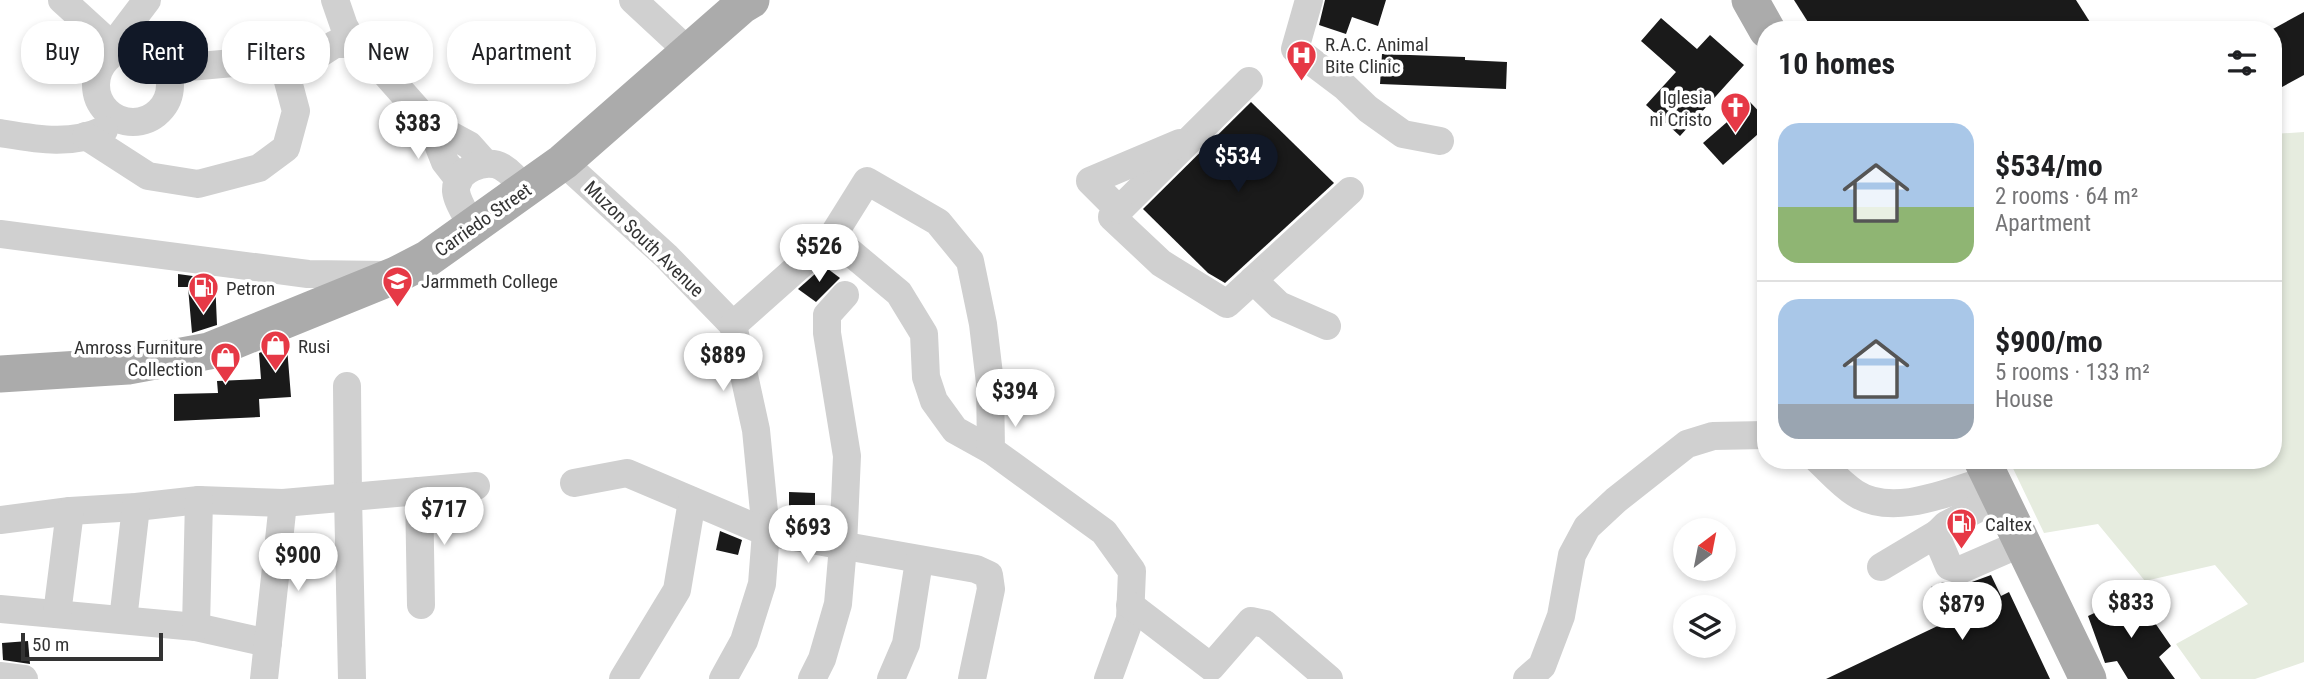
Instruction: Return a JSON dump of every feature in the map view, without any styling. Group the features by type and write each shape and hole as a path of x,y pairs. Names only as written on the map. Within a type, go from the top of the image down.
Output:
{"main road":[{"name":"Carriedo Street","path":"0,374 128,366 209,351 396,275 427,259 563,162 751,0"},
{"path":"1750,0 1762,21"},
{"path":"1991,479 2088,679"}],"street":[{"path":"147,0 100,68 96,80 97,93 102,105 111,115 122,121 134,122 157,114 165,105 170,84"},
{"path":"335,0 344,26"},
{"path":"633,0 689,52"},
{"path":"1309,0 1295,50 1403,134 1440,141"},
{"path":"74,1 116,48"},
{"path":"1249,81 1112,217 1161,263 1227,304 1350,191"},
{"path":"86,136 148,176 198,184 259,169 286,148 296,111 289,84"},
{"path":"395,84 430,124 469,145 485,163"},
{"path":"0,134 52,142 95,134 122,121"},
{"path":"430,124 444,162 459,180"},
{"path":"1119,210 1090,181 1192,138"},
{"name":"Muzon South Avenue","path":"563,162 666,256 733,325"},
{"path":"472,226 456,191 464,173 474,166 485,163 500,166 518,180 524,191"},
{"path":"723,679 744,641 762,584 766,532 756,430 733,325 832,237 867,181 938,222 970,261 983,324 990,383 991,450"},
{"path":"0,234 308,274 396,275"},
{"path":"832,237 899,293 924,334 926,377 934,401 955,430 991,450 1104,532 1132,571 1130,619 1108,679"},
{"path":"1253,280 1279,305 1327,326"},
{"path":"812,679 822,659 838,604 843,546 846,456 827,333 827,315 845,295"},
{"path":"347,386 352,679"},
{"path":"1527,679 1542,666 1561,616 1572,555 1587,527 1616,500 1687,444 1713,436 1757,436"},
{"path":"1828,469 1855,494 1883,504 1914,502 1991,479"},
{"path":"574,483 627,472 766,532 976,569 989,575 991,589 972,679"},
{"path":"1881,567 1938,533 1991,479"},
{"path":"0,520 199,500 283,503 476,486"},
{"path":"419,491 421,605"},
{"path":"196,627 199,500"},
{"path":"623,679 677,590 692,501"},
{"path":"264,679 283,503"},
{"path":"123,620 136,507"},
{"path":"57,614 70,511"},
{"path":"1938,533 1938,540 1949,566 1960,570 2022,543"},
{"path":"891,679 906,644 919,561"},
{"path":"1130,605 1207,673 1251,621 1265,624 1312,674"},
{"path":"0,609 196,627 268,643"},
{"path":"0,676 24,679"}],"shaded area":[{"path":"2304,132 2304,662 2255,679 2201,679 2176,644 2248,604 2215,565 2145,581 2098,524 2044,533 2013,469 2282,469 2282,133"}],"building":[{"path":"1325,0 1386,0 1378,26 1352,17 1346,34 1319,25"},
{"path":"1794,0 2076,0 2089,21 1807,21"},
{"path":"2304,12 2304,75 2282,87 2282,24"},
{"path":"1661,18 1697,49 1710,35 1744,65 1680,136 1646,105 1676,72 1641,41"},
{"path":"1382,54 1465,57 1465,60 1507,62 1506,89 1380,84"},
{"path":"1251,102 1334,183 1225,283 1208,273 1143,209"},
{"name":"Iglesia ni Cristo","path":"1750,102 1757,109 1757,135 1723,165 1703,143"},
{"path":"824,266 840,278 816,302 798,289"},
{"name":"Petron","path":"178,274 215,279 217,325 192,333 188,287 178,287"},
{"path":"287,347 291,397 259,399 260,417 174,421 174,394 218,393 217,381 261,379 259,353 271,348"},
{"path":"789,492 815,493 815,518 789,517"},
{"path":"720,531 742,540 738,555 716,550"},
{"path":"1991,575 2001,596 2009,592 2050,679 1826,679 1946,622 1931,587 1943,582 1947,583 1950,590"},
{"path":"2135,594 2171,646 2159,657 2175,679 2128,679 2117,661 2105,663 2088,616"},
{"path":"28,641 30,664 3,660 2,643"}],"place":[{"name":"R.A.C. Animal Bite Clinic","path":"1302,82"},
{"name":"Iglesia ni Cristo","path":"1735,135"},
{"name":"Jarmmeth College","path":"398,308"},
{"name":"Petron","path":"203,315"},
{"name":"Rusi","path":"275,373"},
{"name":"Amross Furniture Collection","path":"226,385"},
{"name":"Caltex","path":"1962,551"}]}
